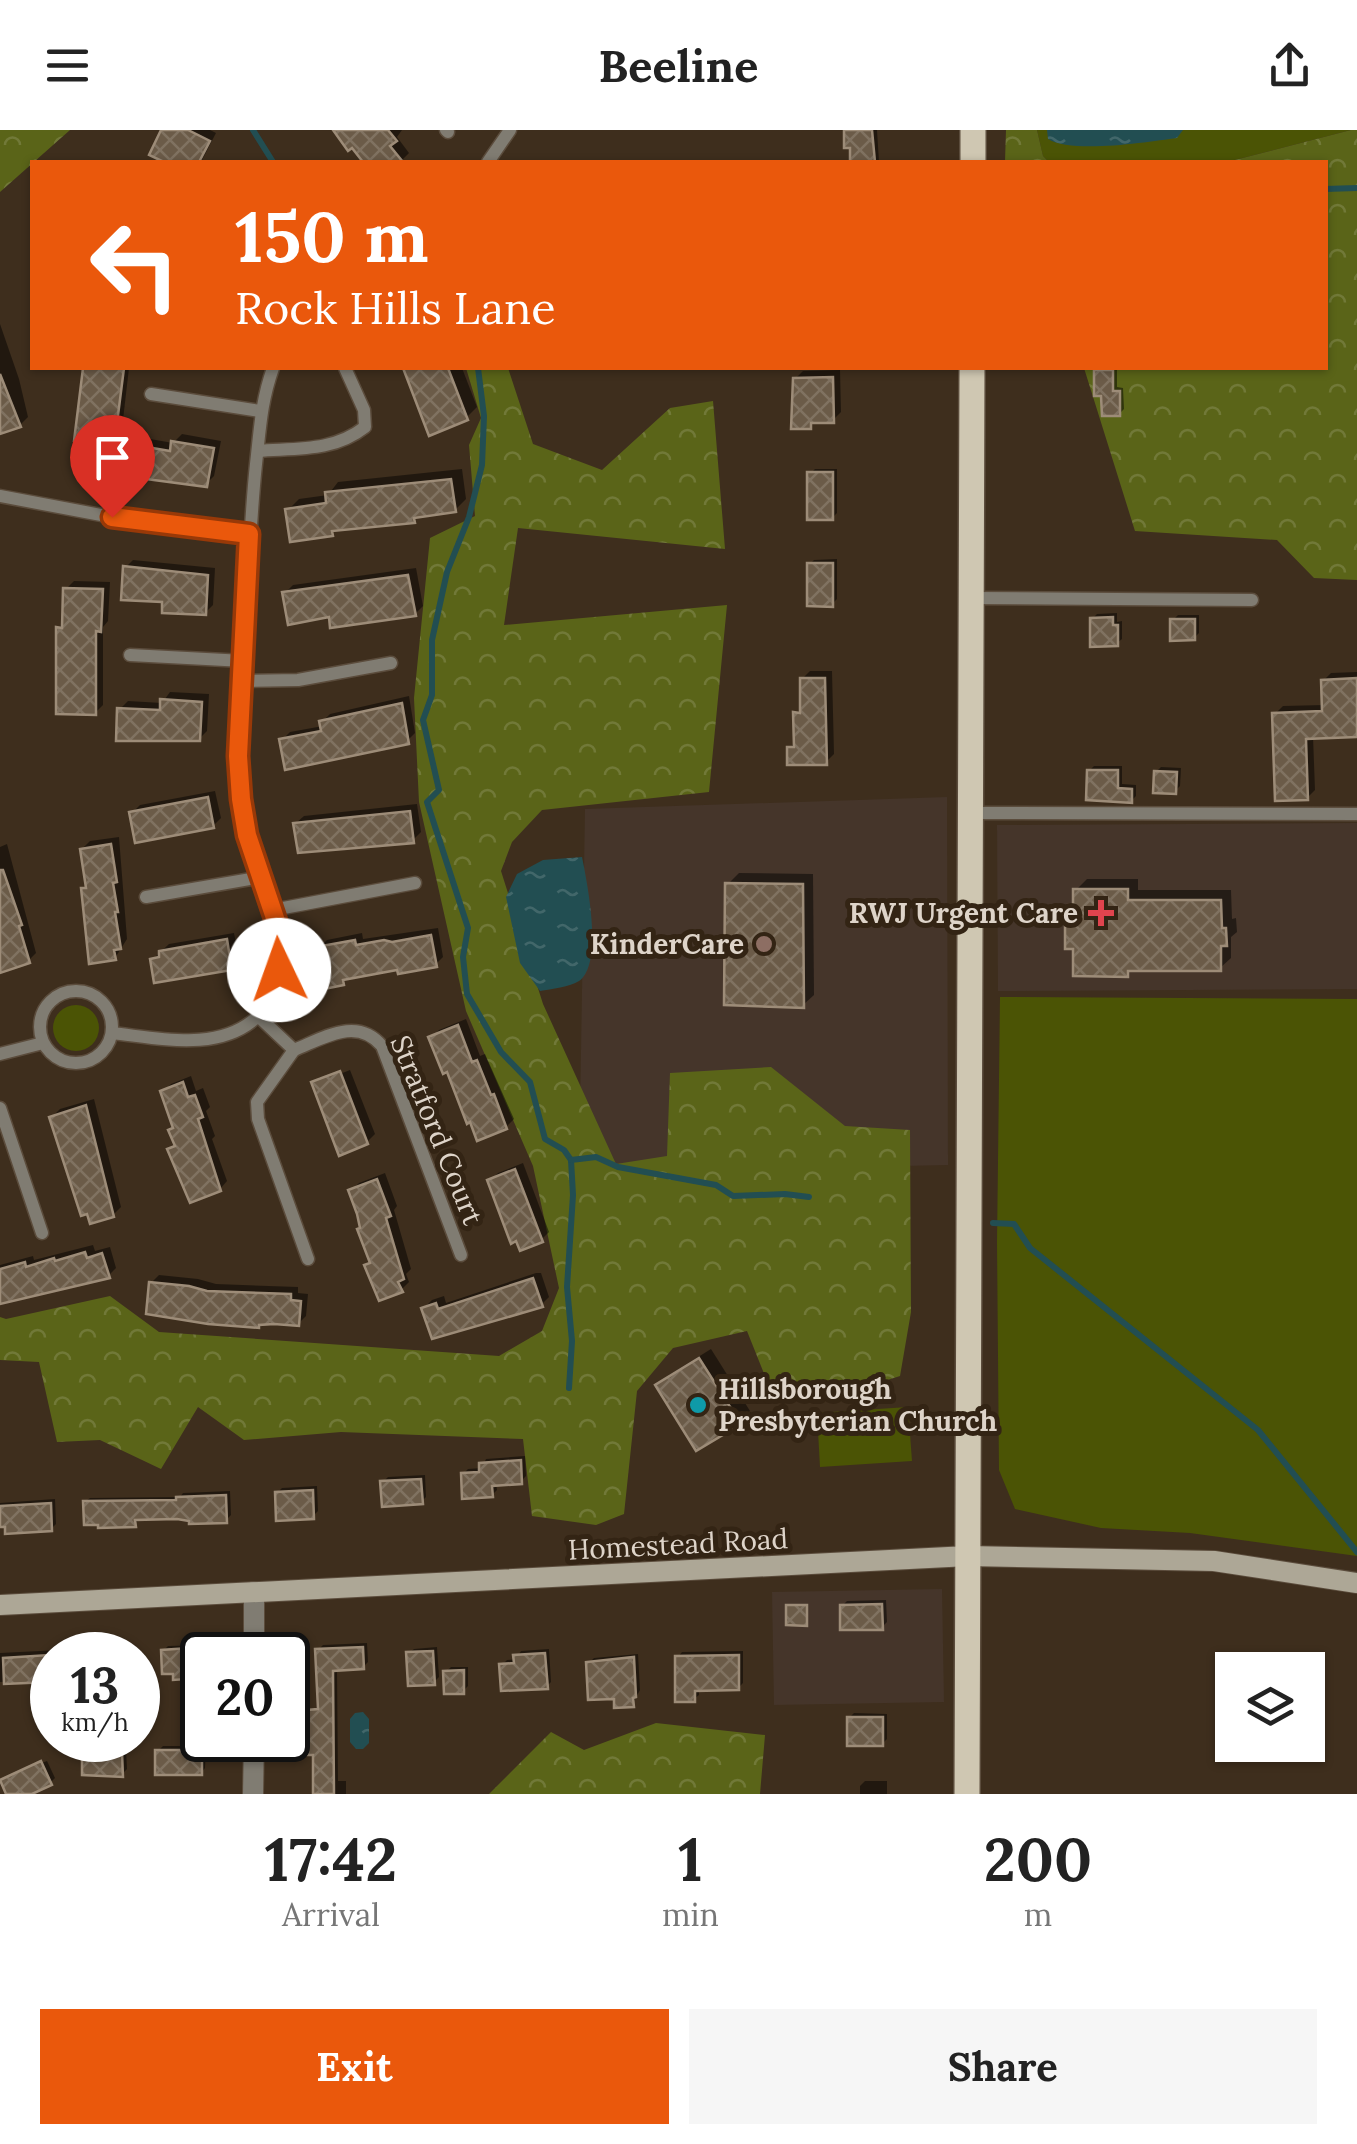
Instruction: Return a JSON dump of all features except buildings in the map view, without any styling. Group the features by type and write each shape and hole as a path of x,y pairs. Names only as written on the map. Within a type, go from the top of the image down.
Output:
{"main road":[{"path":"973,130 973,160"},
{"path":"967,1794 972,370"}],"street":[{"name":"Homestead Road","path":"0,1605 968,1556 1214,1561 1357,1583"},
{"path":"254,1592 254,1632"},
{"path":"253,1794 254,1762"}],"lane":[{"path":"489,160 510,130"},
{"path":"112,1033 208,1040 258,1016 270,998 279,970 281,946 247,835 238,756 249,534 260,411 272,370"},
{"path":"258,451 310,450 348,440 365,427 364,410 346,370"},
{"path":"152,394 260,411"},
{"path":"1,499 149,524 249,534"},
{"path":"972,598 1252,600"},
{"path":"130,655 244,661"},
{"path":"243,681 298,680 391,662"},
{"path":"970,813 1357,814"},
{"path":"146,897 262,877"},
{"path":"273,910 415,884"},
{"path":"77,990 90,993 108,1009 112,1033 102,1054 81,1064 58,1060 43,1043 40,1018 54,998 77,990"},
{"path":"258,1016 294,1050 257,1102 258,1119 308,1259"},
{"name":"Stratford Court","path":"294,1050 358,1030 371,1034 382,1046 461,1255"},
{"path":"0,1054 43,1043"},
{"path":"0,1108 42,1233"}],"shaded area":[{"path":"947,797 948,1165 579,1173 585,809"},
{"path":"1357,823 1357,989 998,991 997,825"},
{"path":"942,1589 944,1702 774,1705 772,1592"}],"green space":[{"path":"0,130 70,130 36,160 30,160 30,165 0,192"},
{"path":"1006,130 1037,130 1047,160 1005,160"},
{"path":"1037,130 1351,130 1235,160 1047,160"},
{"path":"1357,130 1357,580 1314,578 1277,540 1135,531 1085,370 1328,370 1328,160 1235,160"},
{"path":"467,370 509,370 533,444 602,470 670,408 713,401 725,549 518,528 504,625 727,605 709,792 542,810 512,842 501,871 543,1004 616,1164 667,1156 670,1073 771,1067 845,1126 910,1130 911,1312 900,1376 815,1403 767,1381 747,1331 673,1348 637,1391 624,1514 596,1525 532,1516 523,1439 341,1432 244,1440 198,1407 161,1469 100,1440 57,1442 39,1362 0,1360 0,1317 6,1319 110,1296 159,1332 499,1356 542,1331 559,1288 533,1166 466,1011 419,802 414,698 430,538 475,516 469,445 481,418"},
{"path":"1000,997 1357,999 1357,1556 1190,1533 1101,1528 1015,1509 999,1470"},
{"path":"76,1005 92,1012 99,1028 92,1044 76,1051 60,1044 53,1028 60,1012"},
{"path":"908,1407 912,1461 820,1467 817,1413"},
{"path":"656,1723 765,1735 760,1794 489,1794 551,1732 584,1750"}],"water":[{"path":"1047,130 1183,130 1177,138 1074,146 1048,139"},
{"path":"582,857 592,922 587,972 575,983 540,991 520,963 506,897 517,874 543,860"},
{"path":"363,1712 369,1719 369,1743 356,1749 350,1742 350,1719"}],"waterway":[{"path":"253,130 272,160"},
{"path":"1328,189 1357,188"},
{"path":"478,370 484,416 482,465 469,517 447,572 432,640 432,695 423,720 439,790 427,802 468,928 463,957 467,994 501,1052 530,1082 545,1139 564,1150 571,1160 569,1388"},
{"path":"571,1160 596,1157 618,1167 716,1185 733,1196 809,1197"},
{"path":"993,1223 1014,1224 1030,1248 1258,1430 1357,1552"}],"place":[{"name":"RWJ Urgent Care","path":"1101,913"},
{"name":"KinderCare","path":"764,944"},
{"name":"Hillsborough Presbyterian Church","path":"698,1405"}],"route":[{"path":"112,517 249,534 238,756 247,835 278,927 279,970"}]}
